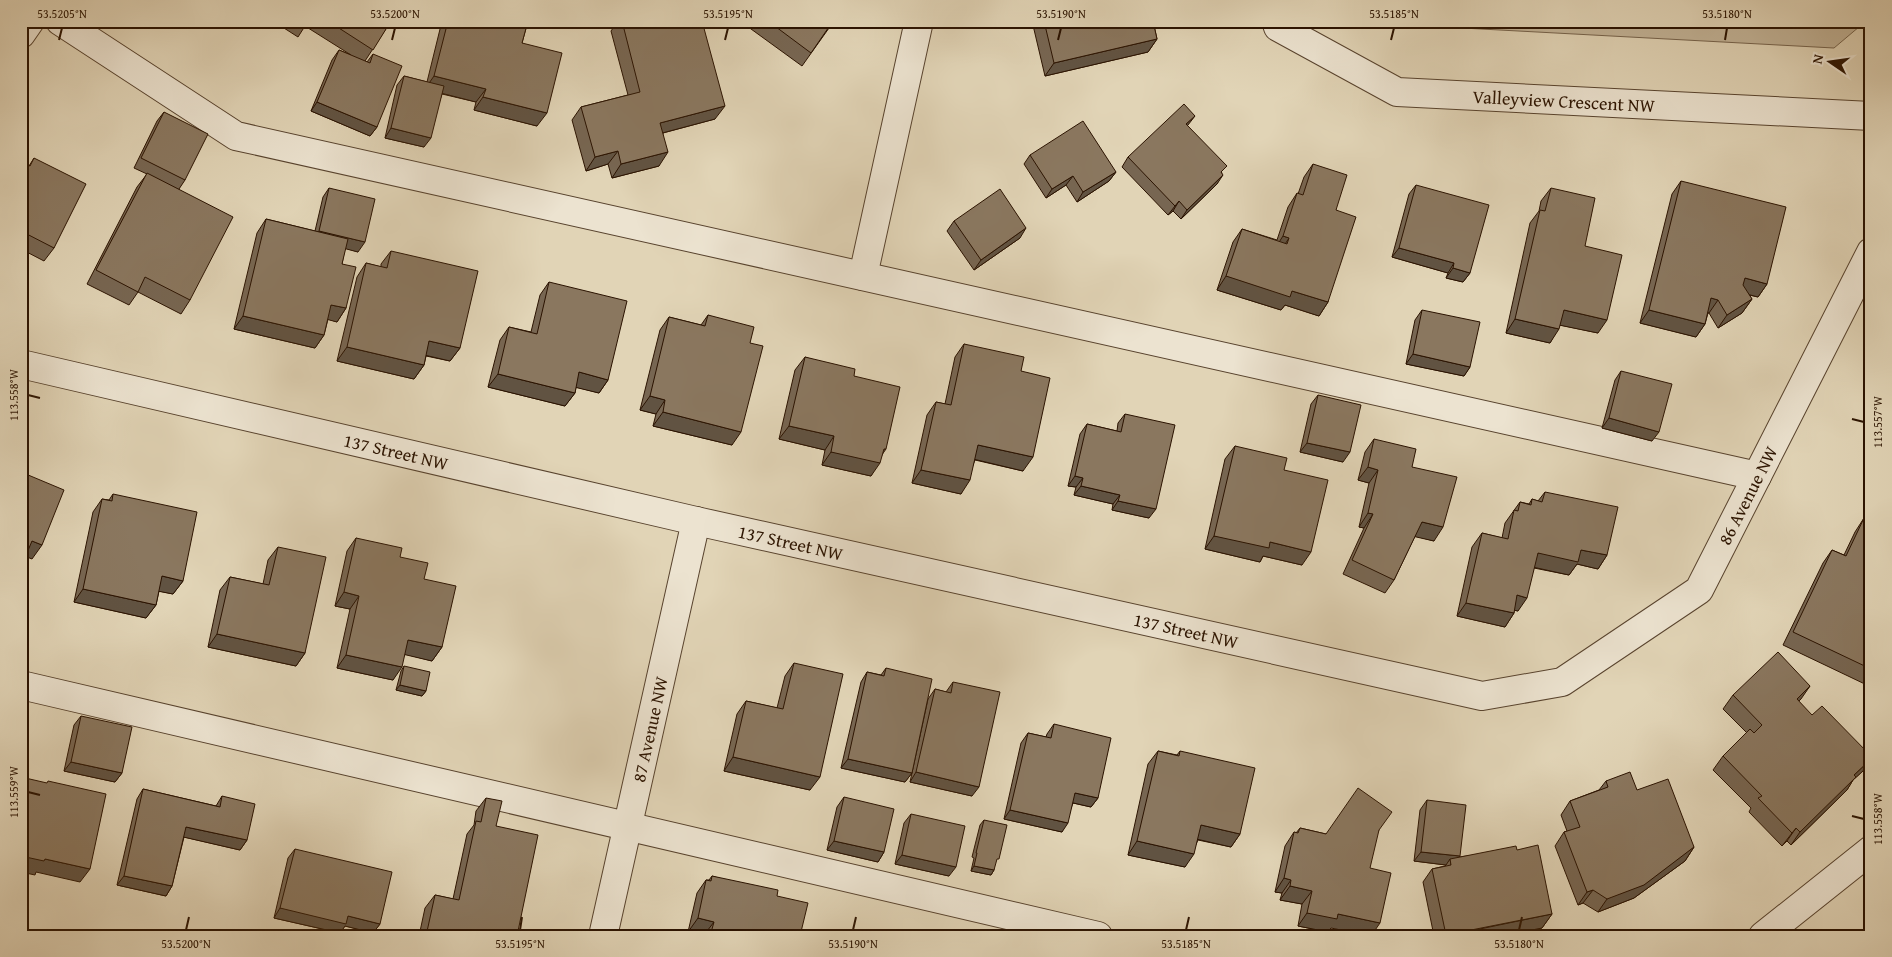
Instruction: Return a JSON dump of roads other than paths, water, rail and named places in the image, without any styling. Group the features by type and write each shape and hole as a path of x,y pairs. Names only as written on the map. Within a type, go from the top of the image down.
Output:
{"street":[{"path":"21,34 30,21"},
{"path":"60,21 236,136 1757,476"},
{"path":"863,276 919,21"},
{"name":"Valleyview Crescent NW","path":"1276,21 1278,28 1397,92 1871,116"},
{"name":"86 Avenue NW","path":"1562,682 1699,590 1871,252"},
{"name":"137 Street NW","path":"21,364 696,521 1482,696 1562,682"},
{"name":"87 Avenue NW","path":"603,936 696,521"},
{"path":"21,685 1098,936"},
{"path":"1763,936 1871,850"}]}
